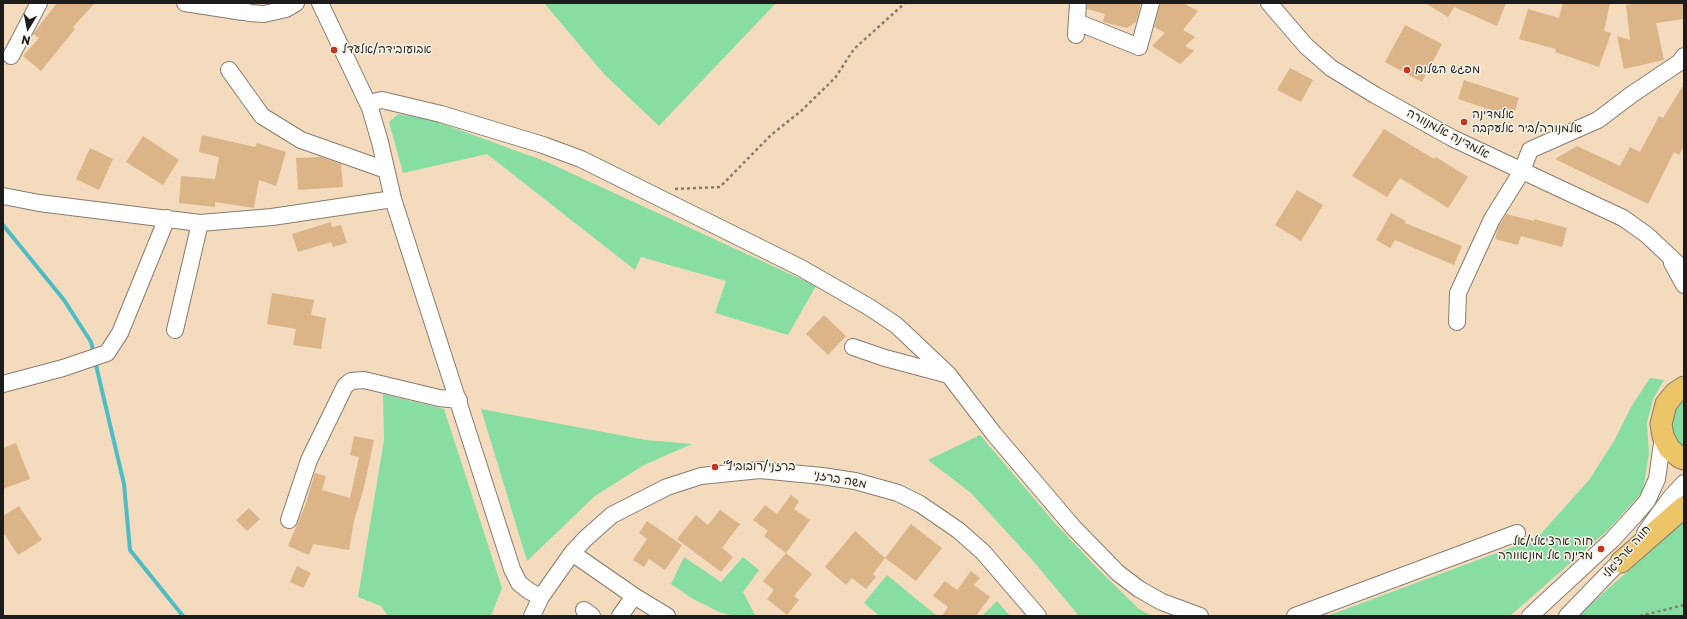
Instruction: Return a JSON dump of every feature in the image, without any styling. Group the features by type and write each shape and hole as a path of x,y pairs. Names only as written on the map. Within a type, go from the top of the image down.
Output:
{"main road":[{"path":"1683,386 1670,398 1663,411 1661,424 1663,436 1669,448 1679,457 1684,459"},
{"path":"1621,562 1684,507"}],"street":[{"path":"11,56 40,3"},
{"path":"185,3 264,14 286,9 296,3"},
{"path":"231,3 249,13"},
{"path":"320,3 368,103 380,142 393,199 459,400 512,569 519,583 529,592 541,598"},
{"path":"1078,3 1077,28 1139,47 1151,3"},
{"name":"אלמדינה אלמנוורה","path":"1269,3 1306,46 1331,68 1375,95 1452,138 1623,218 1647,235 1684,270"},
{"path":"1457,322 1458,293 1492,219 1522,171 1530,150 1598,120 1631,95 1680,62 1684,56"},
{"path":"229,70 262,116 301,140 386,170"},
{"path":"368,103 382,100 441,114 543,145 581,159 801,268 869,307 896,325 948,374 994,434 1068,521 1118,573 1139,589 1162,602 1200,616"},
{"path":"3,196 39,203 200,223 272,217 393,199"},
{"path":"3,384 63,368 107,353 120,333 167,218"},
{"path":"175,330 200,223"},
{"name":"אלמדינה אלמנוורה","path":"1647,235 1671,261 1684,285"},
{"path":"853,347 885,358 948,374"},
{"path":"289,520 309,460 345,386 351,381 364,380 439,398 459,400"},
{"name":"חווה ארציאלי","path":"1530,616 1617,534 1646,501 1653,490 1657,479 1663,436"},
{"name":"משה ברזני","path":"532,616 541,598 572,553 586,538 612,515 667,487 701,476 760,470 855,481 898,493 920,504 958,530 982,552 1038,616"},
{"name":"חווה ארציאלי","path":"1567,616 1621,562 1684,483"},
{"path":"1295,616 1517,532"},
{"path":"572,553 634,596 667,616"},
{"path":"620,616 634,596"}],"path":[{"path":"652,194 661,189 720,187 771,134 802,111 835,78 854,49 906,3"},
{"path":"1640,616 1684,605"}],"green space":[{"path":"544,3 776,3 659,126 604,74"},
{"path":"398,114 432,120 547,162 816,286 788,335 715,313 726,281 641,257 635,270 487,154 403,173 389,122"},
{"path":"1650,378 1664,380 1653,399 1647,423 1649,453 1643,491 1609,529 1510,616 1327,616 1537,538 1589,480 1614,441 1631,407"},
{"path":"383,394 444,409 502,588 491,616 388,616 381,606 358,597 384,440"},
{"path":"1684,396 1684,452 1670,434 1670,413"},
{"path":"481,409 646,440 692,444 644,465 595,496 527,561"},
{"path":"980,435 1054,522 1097,568 1139,609 1152,616 1079,616 1034,562 971,493 928,460"},
{"path":"1684,522 1684,616 1577,616"},
{"path":"684,557 721,582 743,557 759,570 743,592 755,615 734,616 719,612 693,599 671,584"},
{"path":"887,575 937,616 880,616 864,603"},
{"path":"997,601 1010,616 982,616"}],"building":[{"path":"57,3 95,3 73,27 75,29 41,71 23,56 39,38 33,34"},
{"path":"1087,3 1141,3 1136,22 1127,28 1103,22 1105,14 1087,9"},
{"path":"1160,3 1185,4 1198,11 1183,30 1195,37 1185,46 1194,51 1180,64 1152,46 1165,33 1154,27"},
{"path":"1425,3 1506,3 1497,26 1454,7 1448,17"},
{"path":"1563,3 1610,3 1604,31 1611,33 1599,67 1555,52 1556,49 1519,39 1528,9 1559,18"},
{"path":"1640,3 1684,3 1684,19 1656,23 1664,60 1624,69 1617,36 1630,40 1626,5"},
{"path":"1405,25 1442,44 1422,82 1385,62"},
{"path":"1290,68 1313,80 1301,102 1277,90"},
{"path":"1464,80 1519,98 1513,117 1458,99"},
{"path":"1684,84 1684,146 1679,155 1674,152 1648,204 1555,159 1577,146 1620,166 1630,147 1640,152 1659,116 1663,118"},
{"path":"1384,129 1434,159 1436,157 1468,177 1448,208 1400,178 1387,197 1352,176"},
{"path":"202,135 255,147 257,143 286,152 276,186 259,180 254,208 215,202 215,207 179,203 181,176 215,179 219,157 199,152"},
{"path":"143,136 179,160 163,185 126,162"},
{"path":"90,148 113,159 99,190 76,179"},
{"path":"321,157 341,164 343,187 298,190 296,158"},
{"path":"1297,190 1323,205 1301,241 1275,225"},
{"path":"1391,213 1406,221 1405,223 1462,246 1454,265 1395,240 1390,248 1376,240"},
{"path":"1506,214 1534,221 1534,219 1567,228 1562,247 1521,236 1518,245 1495,239 1498,228"},
{"path":"331,222 332,227 341,225 347,243 333,247 331,242 298,252 292,234"},
{"path":"272,293 314,300 311,315 326,318 321,349 293,345 296,329 267,324"},
{"path":"824,315 846,336 828,355 806,334"},
{"path":"354,436 374,440 364,487 354,521 349,550 313,544 309,555 288,546 305,506 315,473 326,476 322,490 350,498 359,457 350,455"},
{"path":"16,443 30,479 3,489 3,448"},
{"path":"791,495 799,501 794,509 810,520 786,553 764,536 768,531 753,520 765,505 777,514"},
{"path":"19,506 42,540 18,555 3,532 3,516"},
{"path":"249,508 260,519 247,531 236,520"},
{"path":"720,510 740,524 722,548 733,557 721,572 677,539 696,515 708,525"},
{"path":"647,521 682,545 665,570 649,559 644,567 633,560 647,539 639,533"},
{"path":"911,524 942,548 916,581 885,558"},
{"path":"855,531 885,558 873,574 876,577 866,589 852,578 846,585 825,567"},
{"path":"786,553 812,574 794,596 799,600 787,615 767,599 774,590 763,581"},
{"path":"297,566 311,573 303,588 290,582"},
{"path":"971,571 980,578 974,585 990,597 976,616 942,616 948,607 933,596 945,581 957,590"}],"waterway":[{"path":"3,225 64,300 91,342 94,354"},
{"path":"95,361 124,484 130,550 183,616"}],"place":[{"name":"אבועובידה/אלעדל","path":"334,50"},
{"name":"מפגש השלום","path":"1407,70"},
{"name":"אלמדינה אלמנורה/ביר אלעקבה","path":"1464,122"},
{"name":"ברזני/רובוביץ׳","path":"715,467"},
{"name":"חוה ארציאלי/אל מדינה אל מונאוורה","path":"1601,549"}]}
